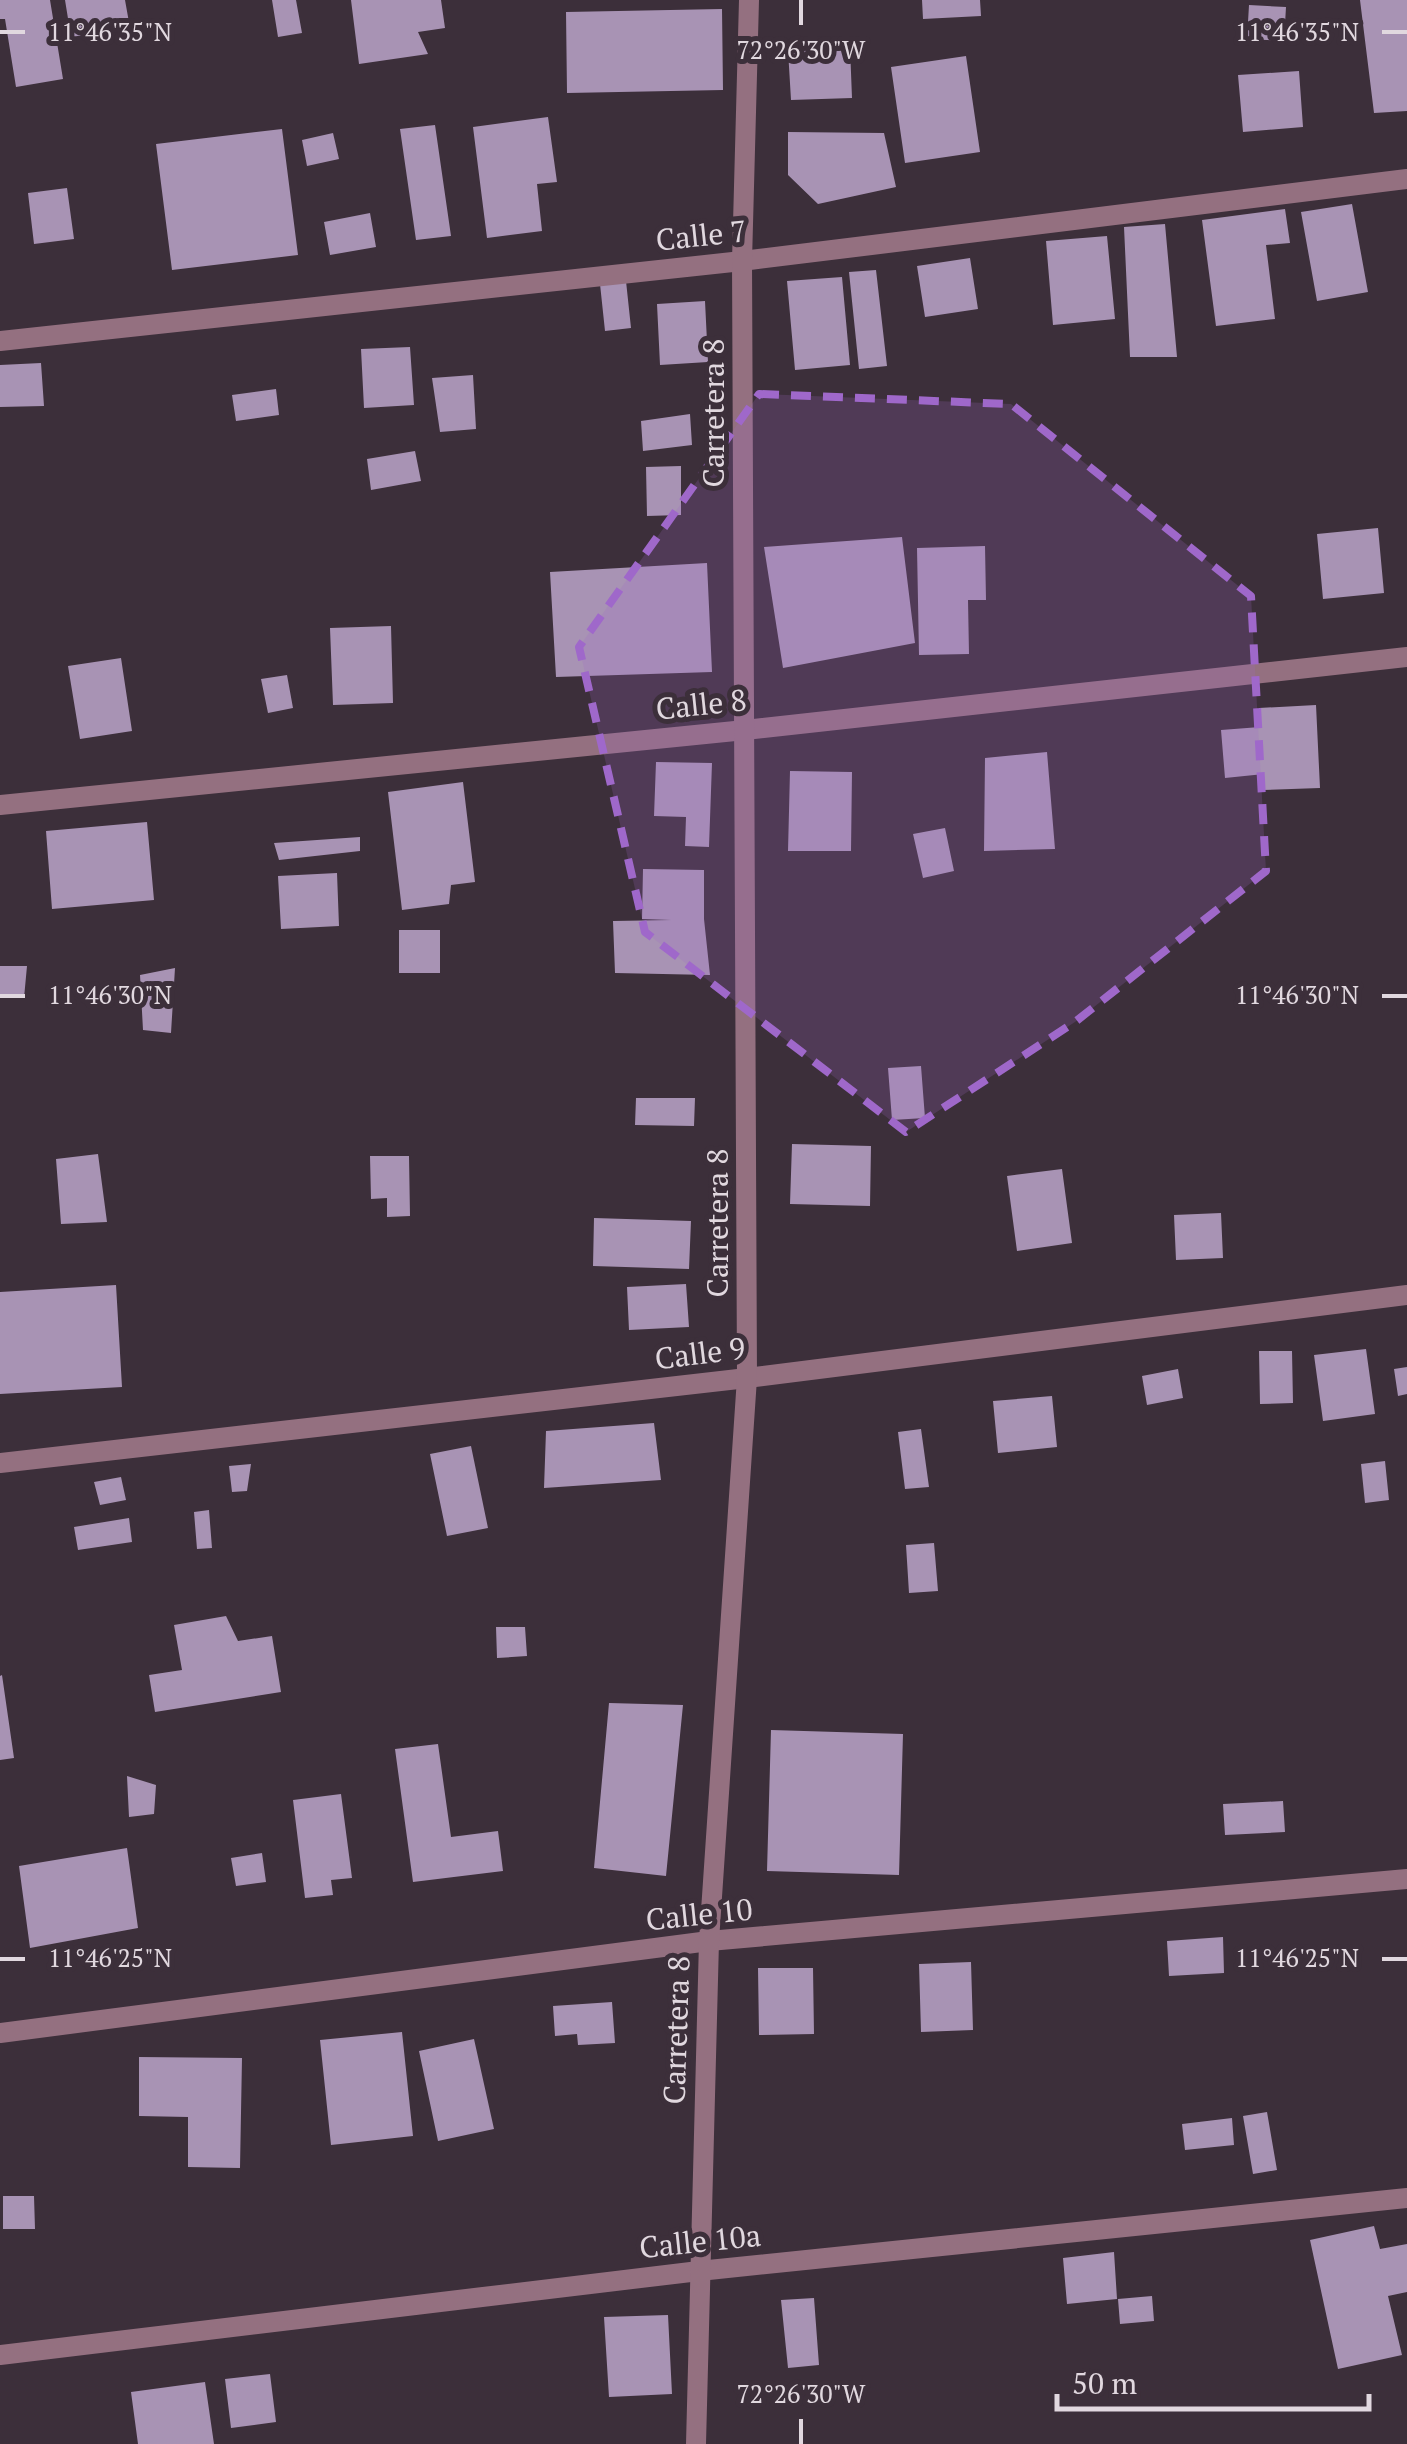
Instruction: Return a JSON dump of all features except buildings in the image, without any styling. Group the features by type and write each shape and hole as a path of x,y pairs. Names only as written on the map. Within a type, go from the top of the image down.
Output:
{"street":[{"name":"Carretera 8","path":"696,2444 709,1942 747,1378 742,261 749,0"},
{"name":"Calle 7","path":"0,340 742,261 1407,179"},
{"name":"Calle 8","path":"0,805 744,730 1407,657"},
{"name":"Calle 9","path":"0,1462 747,1378 1407,1296"},
{"name":"Calle 10","path":"0,2032 709,1942 1407,1879"},
{"name":"Calle 10a","path":"0,2354 700,2271 1407,2198"}],"highlighted area":[{"path":"759,394 1011,404 1251,596 1266,871 1075,1022 906,1132 645,932 579,647"}]}
